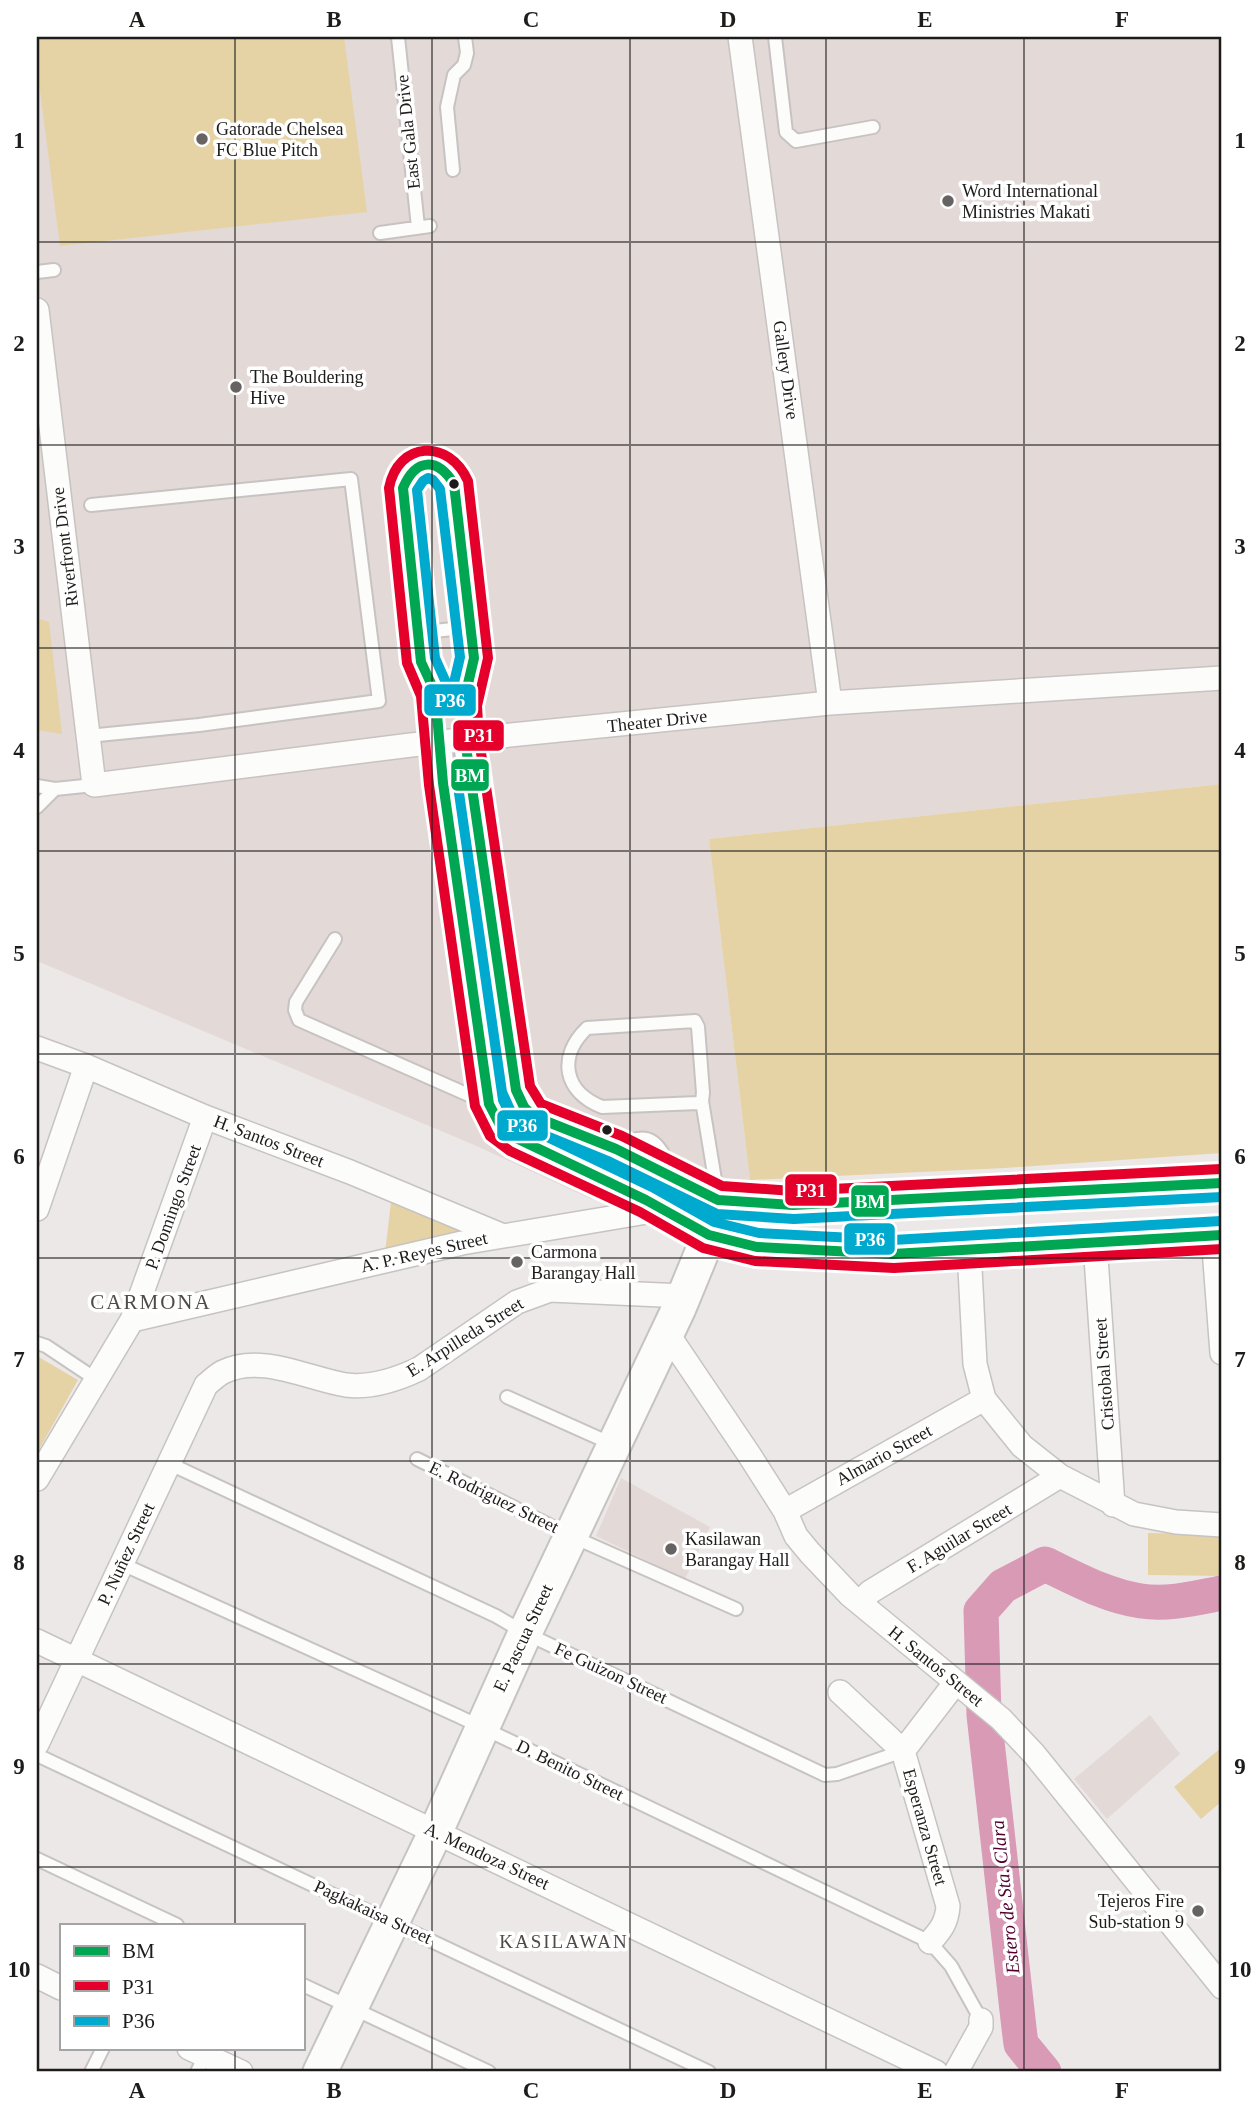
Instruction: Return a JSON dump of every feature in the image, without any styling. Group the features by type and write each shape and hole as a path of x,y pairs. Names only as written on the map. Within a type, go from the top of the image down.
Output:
{"street":[{"name":"Gallery Drive","path":"740,37 831,704"},
{"name":"Riverfront Drive","path":"37,310 94,785"},
{"name":"Theater Drive","path":"94,785 439,742 831,704 1222,678"},
{"path":"465,740 516,1090 524,1107 533,1116 615,1149 718,1200 793,1205 1222,1183"},
{"path":"439,742 489,1104 501,1127 516,1138 664,1209 709,1235 757,1247 894,1254 1218,1235 1222,1353"},
{"path":"464,919 491,915"},
{"path":"474,986 501,982"},
{"name":"H. Santos Street","path":"37,1048 501,1235"},
{"path":"37,1209 86,1066"},
{"name":"P. Domingo Street","path":"37,1479 132,1320 205,1117"},
{"path":"1063,1192 1080,1243"},
{"name":"A. P. Reyes Street","path":"132,1320 501,1235 718,1200"},
{"name":"E. Pascua Street","path":"320,2072 436,1831 525,1633 677,1312 709,1235 718,1200"},
{"path":"894,1254 898,1200"},
{"path":"784,1250 793,1205"},
{"name":"Cristobal Street","path":"1080,1243 1113,1505"},
{"path":"969,1250 975,1364 984,1399 1022,1446 1060,1476 1134,1514 1176,1522 1222,1525"},
{"name":"E. Arpilleda Street","path":"223,1372 242,1367 265,1366 348,1385 376,1383 402,1377 517,1302 550,1290 624,1293 677,1312"},
{"name":"H. Santos Street","path":"677,1312 710,1394 785,1511 796,1536 860,1603 995,1714 1034,1754 1222,1987"},
{"name":"P. Nuñez Street","path":"37,1744 206,1385 223,1372"},
{"name":"Almario Street","path":"785,1511 984,1399"},
{"name":"F. Aguilar Street","path":"860,1603 870,1592 1060,1476"},
{"name":"A. Mendoza Street","path":"37,1641 936,2072"},
{"path":"903,1751 956,1682"},
{"name":"Esperanza Street","path":"840,1692 903,1751 948,1906 942,1930 930,1942"},
{"path":"956,2072 981,2027 981,2020"},
{"path":"197,2058 241,2072"}],"lane":[{"name":"East Gala Drive","path":"380,233 424,226 398,37"},
{"path":"453,170 447,107 454,75 464,65 467,53 466,37"},
{"path":"775,37 786,132 796,141 873,127"},
{"path":"37,272 54,270"},
{"path":"439,742 435,692 421,662 417,634 404,488 407,476 415,467 428,463 439,466 449,474 454,484 474,658 463,705 465,740"},
{"path":"88,736 166,729 379,701 351,480 91,505"},
{"path":"417,634 470,627"},
{"path":"37,786 55,789 94,785"},
{"path":"37,807 55,789"},
{"path":"335,939 296,1002 295,1010 299,1020 489,1104 507,1110 524,1107"},
{"path":"702,1101 698,1104 602,1107 589,1102 578,1092 569,1072 570,1051 576,1038 587,1028 695,1021 698,1027 702,1101 718,1200"},
{"path":"37,1343 46,1346 97,1380"},
{"path":"507,1396 614,1445"},
{"name":"E. Rodriguez Street","path":"417,1459 571,1536 736,1609"},
{"name":"Fe Guizon Street","path":"168,1462 825,1775 837,1774 903,1751"},
{"name":"D. Benito Street","path":"122,1564 482,1728 930,1942 951,1966 981,2020"},
{"name":"Pagkakaisa Street","path":"37,1755 709,2072"},
{"path":"37,1859 175,1924"},
{"path":"304,1985 489,2072"},
{"path":"91,2072 102,2050"}],"shaded area":[{"path":"37,37 1222,37 1222,784 709,839 750,1180 591,1199 479,1147 37,961"},
{"name":"Gatorade Chelsea FC Blue Pitch","path":"344,37 367,212 60,246 37,67 37,38"},
{"path":"37,618 49,622 62,734 37,730"},
{"path":"1222,784 1222,1153 1005,1168 750,1180 709,839"},
{"path":"391,1202 458,1227 456,1239 385,1253"},
{"path":"37,1356 78,1380 37,1453"},
{"path":"621,1478 710,1527 685,1579 596,1536"},
{"path":"1148,1533 1222,1534 1222,1576 1148,1575"},
{"path":"1150,1715 1180,1754 1107,1819 1074,1779"},
{"path":"1222,1747 1222,1801 1201,1819 1174,1787"}],"waterway":[{"name":"Estero de Sta. Clara","path":"1044,2072 1021,2044 984,1715 981,1611 1003,1586 1045,1564 1128,1599 1172,1602 1222,1593"}],"transit line":[{"name":"P31","path":"1221,1169 793,1191 722,1186 622,1136 541,1104 530,1086 479,739 477,706 488,658 468,481 460,467 449,457 437,452 413,454 402,461 394,472 389,488 407,663 421,696 429,785 475,1106 490,1136 510,1151 640,1212 703,1248 755,1261 894,1268 1222,1249"},
{"name":"BM","path":"1222,1183 793,1205 718,1200 616,1149 533,1116 524,1107 516,1090 465,740 463,705 474,658 454,484 434,465 420,466 414,471 403,488 421,662 435,692 443,783 489,1104 501,1127 516,1138 646,1200 709,1235 757,1247 893,1254 1222,1235"},
{"name":"P36","path":"428,478 440,489 460,657 450,700 448,687 435,658 417,490 428,478"},
{"name":"P36","path":"459,793 502,1092 512,1114 523,1126 512,1118 503,1100 459,793"},
{"name":"P36","path":"1221,1221 893,1240 759,1233 714,1222 652,1187 539,1133 610,1162 717,1214 794,1219 1222,1197"}],"place":[{"name":"Gatorade Chelsea FC Blue Pitch","path":"202,139"},
{"name":"Word International Ministries Makati","path":"948,201"},
{"name":"The Bouldering Hive","path":"236,387"},
{"name":"Carmona Barangay Hall","path":"517,1262"},
{"name":"Kasilawan Barangay Hall","path":"671,1549"},
{"name":"Tejeros Fire Sub-station 9","path":"1198,1911"}],"district":[{"name":"CARMONA","path":"151,1302"},
{"name":"KASILAWAN","path":"564,1941"}]}
